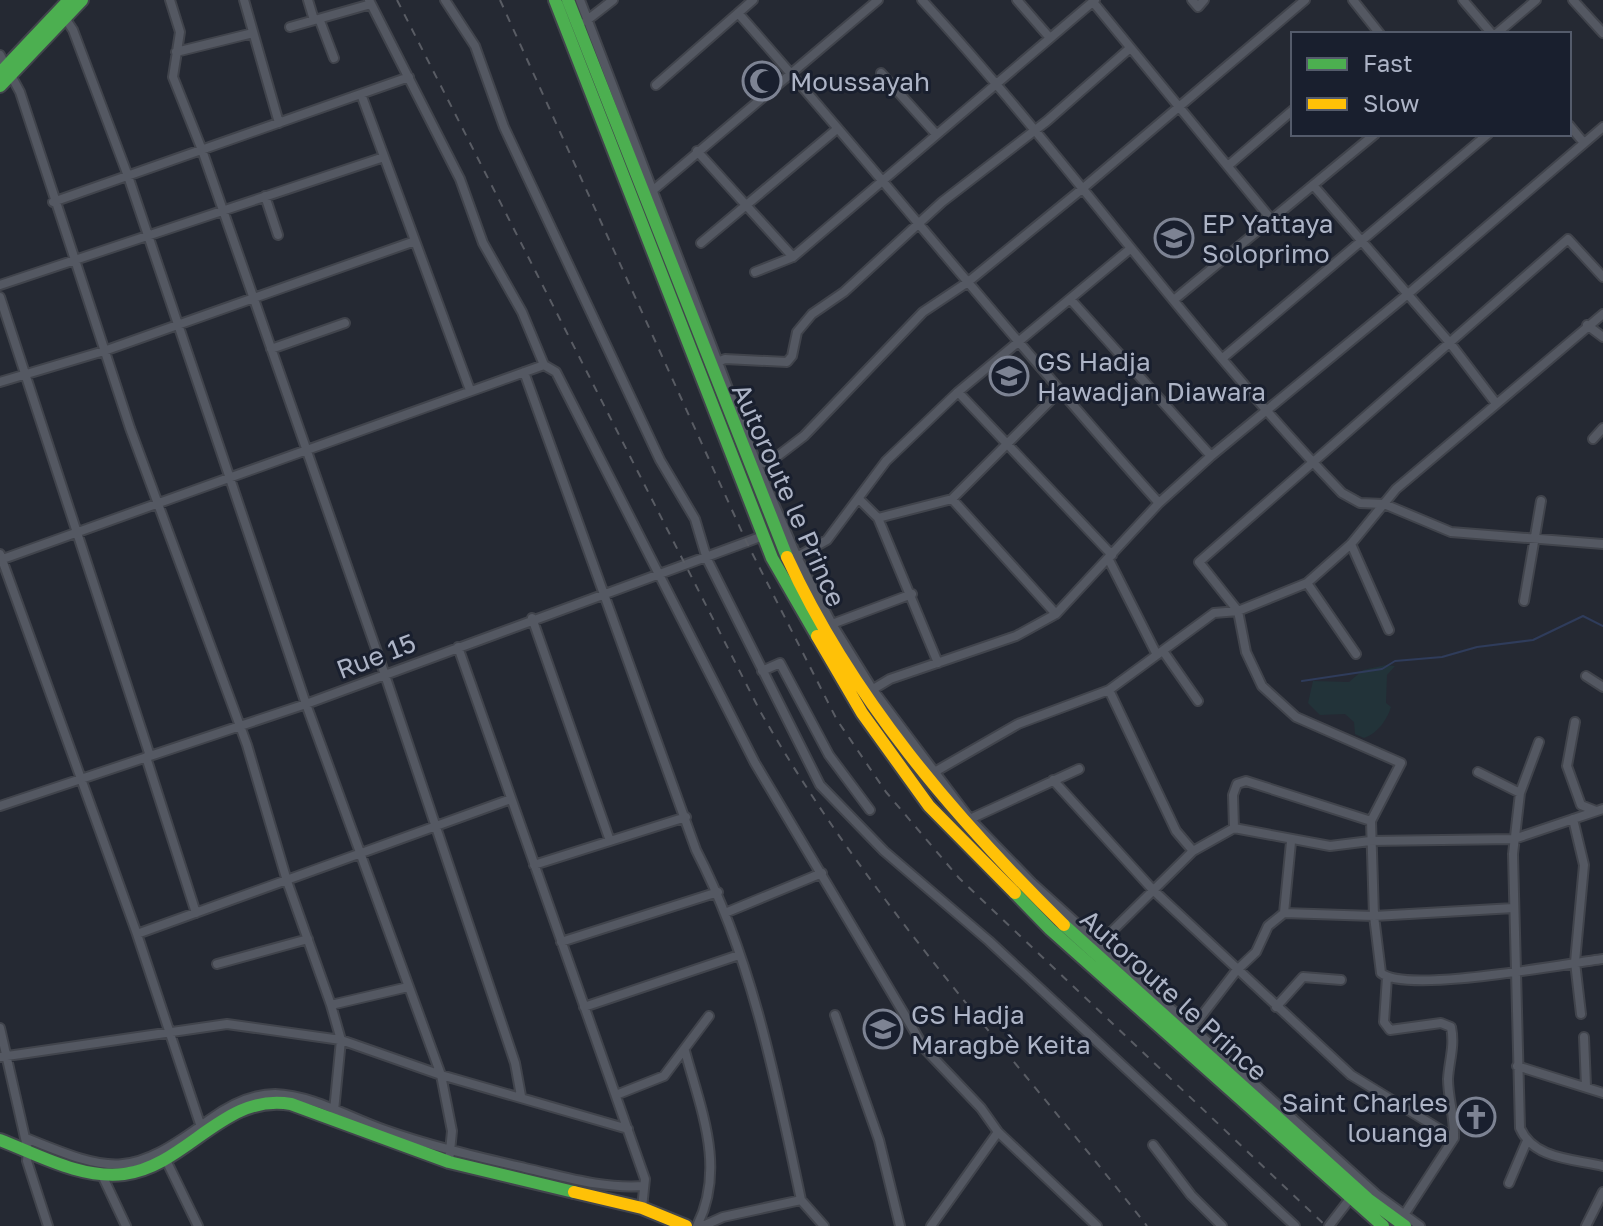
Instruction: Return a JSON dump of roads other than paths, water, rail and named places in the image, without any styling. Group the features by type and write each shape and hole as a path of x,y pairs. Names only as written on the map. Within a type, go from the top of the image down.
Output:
{"main road":[{"path":"0,86 4,67 69,0"},
{"path":"4,67 65,18 82,0"},
{"name":"Autoroute le Prince","path":"555,0 763,536 813,634 853,700 929,806 1050,929 1349,1200 1383,1226"},
{"name":"Autoroute le Prince","path":"568,0 583,22 753,465 824,627 930,775 994,856 1190,1032 1368,1199 1404,1221"},
{"path":"0,1140 27,1144 68,1167 102,1175 141,1170 166,1160 202,1130 246,1108 268,1101 333,1116 449,1156 642,1208 686,1226"}],"street":[{"path":"170,0 180,32 173,77 202,150 385,675 515,1063 521,1096"},
{"path":"244,0 279,123"},
{"path":"308,0 334,58"},
{"path":"445,0 475,46 504,127 660,460 695,519 707,559 820,785 884,851 989,941 1295,1226"},
{"path":"580,0 583,22 613,0"},
{"path":"656,85 753,0"},
{"path":"648,194 878,0"},
{"path":"922,0 998,82 1130,249 1342,493 1360,503 1384,504 1451,532 1603,544"},
{"path":"1017,0 1050,38"},
{"path":"1192,0 1198,7 1204,0"},
{"path":"753,465 770,462 804,436 923,312 968,282 1082,189 1305,0"},
{"path":"1353,0 1378,32"},
{"path":"1463,0 1492,32"},
{"path":"1496,32 1536,0"},
{"path":"1573,0 1603,33"},
{"path":"755,272 793,257 1094,1 1129,49 1271,219"},
{"path":"290,27 370,2 460,179 483,243 522,312 544,365 556,372 755,763 925,1049 981,1108 998,1132 1097,1226"},
{"path":"738,13 920,222 1059,392 1159,503"},
{"path":"65,18 73,30 128,176 306,704 441,1075 452,1131 449,1156 614,1188 644,1186"},
{"path":"176,52 253,33"},
{"path":"713,364 725,359 787,362 792,356 797,332 812,314 844,292 920,222 1129,49"},
{"path":"4,67 156,504 256,774 287,881 331,1005 341,1040 333,1116"},
{"path":"881,73 936,134"},
{"path":"53,202 409,77"},
{"path":"361,94 470,390"},
{"path":"1229,165 1291,112"},
{"path":"1571,127 1584,143"},
{"path":"1130,249 958,392 886,461 827,540 793,558 870,692 890,679 1024,632 1056,614 1159,503 1211,456 1408,294 1603,127"},
{"path":"701,243 837,129"},
{"path":"1175,299 1373,136"},
{"path":"1224,357 1486,136"},
{"path":"697,151 793,257"},
{"path":"0,285 384,157"},
{"path":"1313,185 1450,343 1495,402"},
{"path":"265,196 278,235"},
{"path":"1603,277 1568,239 1199,559 1227,602 1238,611 1246,652 1262,686 1296,717 1401,763 1371,821 1374,916 1381,973 1409,981 1517,972 1603,959"},
{"path":"0,382 104,351 178,322 415,241"},
{"path":"0,297 196,913"},
{"path":"1071,300 1211,456"},
{"path":"1600,810 1514,839 1370,841 1330,846 1291,842 1245,828 1234,828 1193,851 1096,947 930,775 1018,724 1109,690 1214,613 1238,611 1307,583 1351,544 1396,489 1495,402 1603,314"},
{"path":"271,349 345,323"},
{"path":"1587,325 1603,337"},
{"path":"27,1144 78,1160 130,1165 160,1155 202,1130 137,934 1,557 232,478 544,365"},
{"path":"524,372 606,592 696,850 718,892 765,1034 801,1200 824,1226"},
{"path":"958,392 1110,556 1160,653 1198,701"},
{"path":"878,518 952,499 1059,392"},
{"path":"1593,439 1603,428"},
{"path":"859,499 878,518 938,663"},
{"path":"952,499 1056,614"},
{"path":"1524,601 1541,501"},
{"name":"Rue 15","path":"0,806 306,704 532,618 707,559 763,536"},
{"path":"1351,544 1389,630"},
{"path":"1307,583 1356,654"},
{"path":"832,624 912,594"},
{"path":"532,618 610,841"},
{"path":"458,647 645,1179 642,1208"},
{"path":"762,671 780,663 829,755 870,810"},
{"path":"1586,676 1603,687"},
{"path":"1109,690 1176,831 1193,851"},
{"path":"1575,722 1567,757 1569,776 1581,805 1600,810"},
{"path":"1539,742 1520,793 1514,839 1520,1128 1526,1143 1539,1151 1603,1166"},
{"path":"970,819 1079,769"},
{"path":"1478,772 1520,793"},
{"path":"1053,780 1153,890 1236,971 1351,1075 1454,1138"},
{"path":"1234,828 1233,795 1237,784 1246,781 1371,821"},
{"path":"137,934 511,799"},
{"path":"534,865 686,817"},
{"path":"1573,819 1585,884 1575,962 1581,1014"},
{"path":"1284,913 1291,842"},
{"path":"725,913 822,873"},
{"path":"561,942 718,892"},
{"path":"1190,1032 1236,971 1256,952 1268,926 1284,913 1374,916 1514,908"},
{"path":"217,964 308,939"},
{"path":"584,1007 739,955"},
{"path":"1276,1007 1303,977 1341,980"},
{"path":"1387,977 1384,1022 1390,1030 1441,1023 1451,1027 1453,1058 1448,1080 1455,1115 1454,1138 1404,1221 1420,1226"},
{"path":"331,1005 408,987"},
{"path":"835,1015 879,1140 900,1226"},
{"path":"616,1095 664,1076 709,1016"},
{"path":"5,1056 227,1024 341,1040 441,1075 628,1129"},
{"path":"0,1028 27,1144 27,1161 48,1226"},
{"path":"1584,1037 1586,1086"},
{"path":"685,1051 710,1143 710,1200 697,1226"},
{"path":"1517,1066 1603,1093"},
{"path":"931,1226 998,1132"},
{"path":"1509,1183 1526,1143"},
{"path":"1153,1145 1191,1195 1222,1226"},
{"path":"166,1160 198,1226"},
{"path":"102,1175 126,1226"},
{"path":"1586,1226 1603,1192"},
{"path":"703,1226 723,1217 801,1200"},
{"path":"1329,1226 1349,1200"}],"waterway":[{"path":"1302,681 1382,669 1395,661 1442,657 1477,647 1533,640 1583,616 1603,626"}],"railway":[{"path":"397,0 760,711 802,780 894,912 1147,1226"},
{"path":"500,0 747,543 837,720 886,792 959,878 1326,1226"}],"place":[{"name":"Moussayah","path":"762,81"},
{"name":"EP Yattaya Soloprimo","path":"1174,238"},
{"name":"GS Hadja Hawadjan Diawara","path":"1009,376"},
{"name":"GS Hadja Maragbè Keita","path":"883,1029"},
{"name":"Saint Charles louanga","path":"1476,1117"}]}
